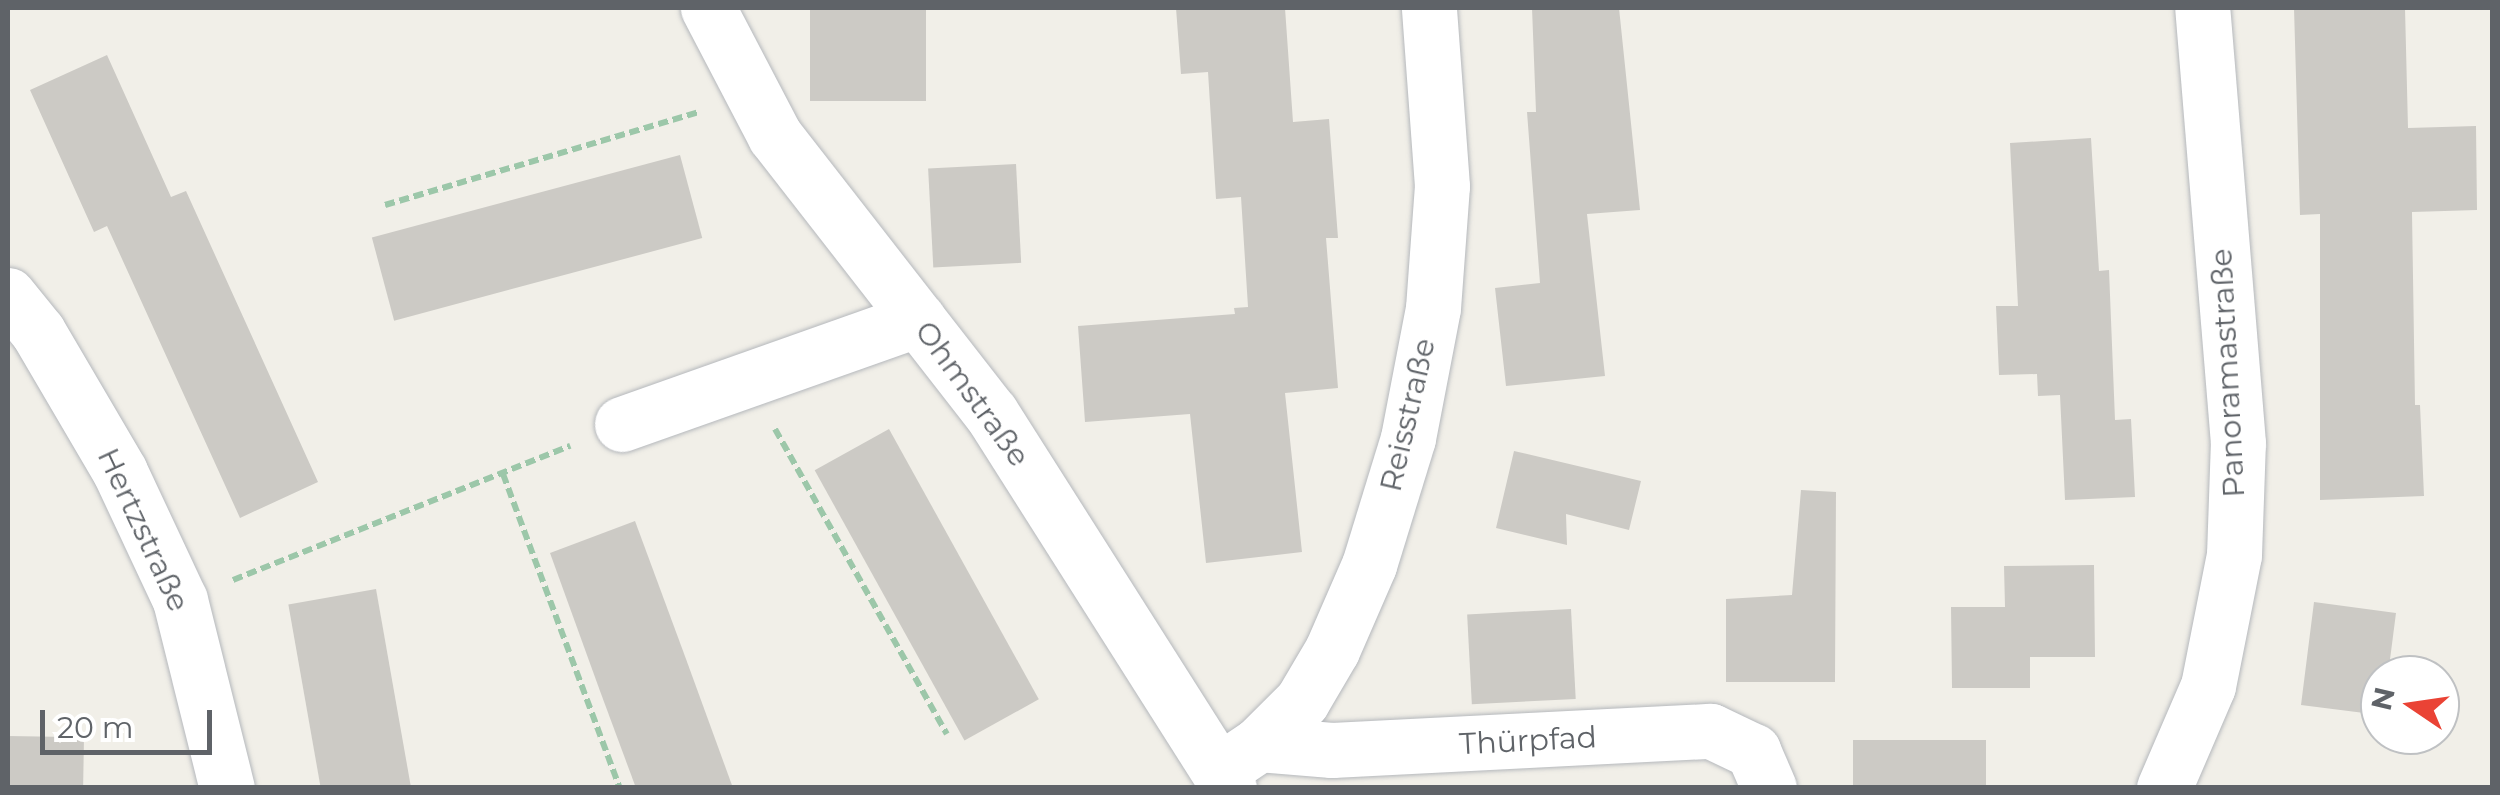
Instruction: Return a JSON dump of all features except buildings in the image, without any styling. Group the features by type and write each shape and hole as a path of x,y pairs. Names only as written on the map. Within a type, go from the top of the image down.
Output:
{"street":[{"name":"Ohmstraße","path":"708,8 775,136 991,413 1237,766"},
{"name":"Reisstraße","path":"1237,766 1302,701 1332,650 1369,565 1408,438 1433,308 1442,186 1429,8"},
{"name":"Panoramastraße","path":"2164,788 2208,686 2234,555 2238,443 2202,8"},
{"name":"Hertzstraße","path":"8,295 38,332 120,472 180,600 227,788"},
{"path":"622,424 918,319"},
{"name":"Thürpfad","path":"1237,766 1332,750 1711,731 1753,751 1769,788"}],"path":[{"path":"385,205 754,96"},
{"path":"747,380 948,734"},
{"path":"180,600 622,424"},
{"path":"503,474 620,788"}]}
